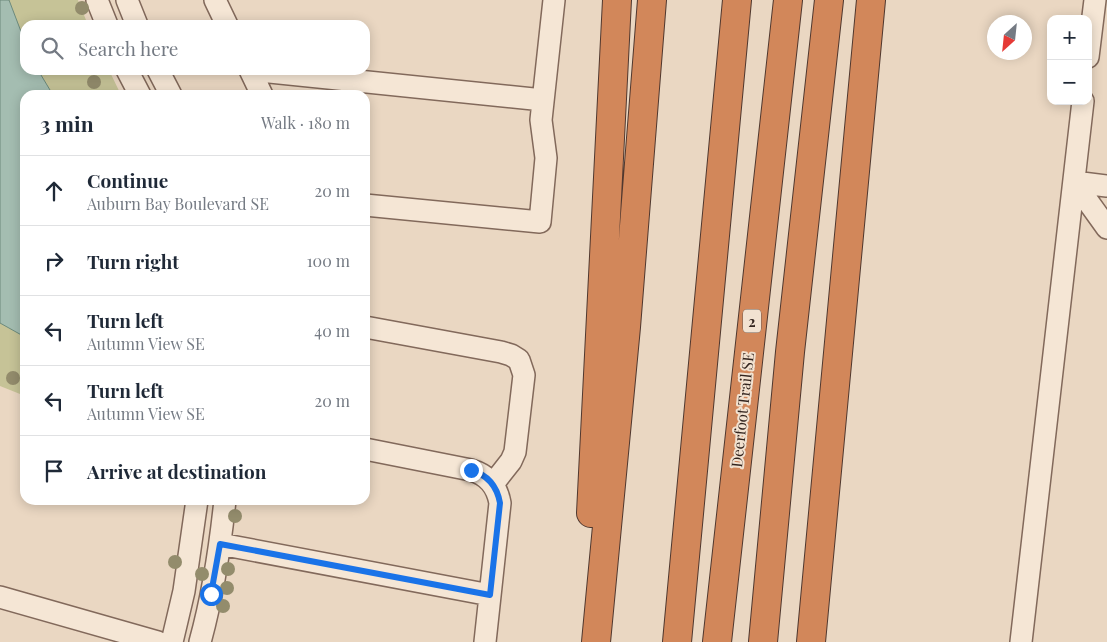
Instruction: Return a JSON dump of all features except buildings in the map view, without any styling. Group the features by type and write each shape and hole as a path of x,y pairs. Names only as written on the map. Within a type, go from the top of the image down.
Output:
{"highway":[{"path":"584,642 617,0"},
{"path":"596,642 626,317 652,0"},
{"path":"677,642 737,0"},
{"name":"Deerfoot Trail SE","path":"717,642 788,0"},
{"path":"762,642 790,352 829,0"},
{"path":"811,642 871,0"}],"street":[{"path":"97,0 104,20"},
{"path":"127,0 135,20"},
{"path":"215,0 225,20"},
{"path":"370,205 540,222 546,158 541,127 554,0"},
{"path":"1092,24 1095,0"},
{"path":"132,75 138,90"},
{"path":"161,75 168,90"},
{"path":"252,75 260,90"},
{"path":"299,75 543,100"},
{"path":"1021,642 1083,105"},
{"path":"1074,182 1107,186"},
{"path":"1074,182 1107,228"},
{"path":"370,327 511,355 519,360 524,375 515,452 511,461 493,484"},
{"path":"370,450 471,470 480,473 493,484 500,503 485,642"},
{"path":"172,642 184,591 196,505"},
{"path":"200,642 208,615 224,505"},
{"path":"220,544 490,595"},
{"path":"0,598 158,642"}],"shaded area":[{"path":"0,0 78,0 86,20 20,20 20,75 111,75 119,90 20,90 20,394 0,386"},
{"path":"0,0 9,0 20,29 20,75 41,75 50,90 20,90 20,334 0,323"}],"route":[{"path":"211,594 220,544 490,595 500,503 493,484 480,473 471,470"}]}
